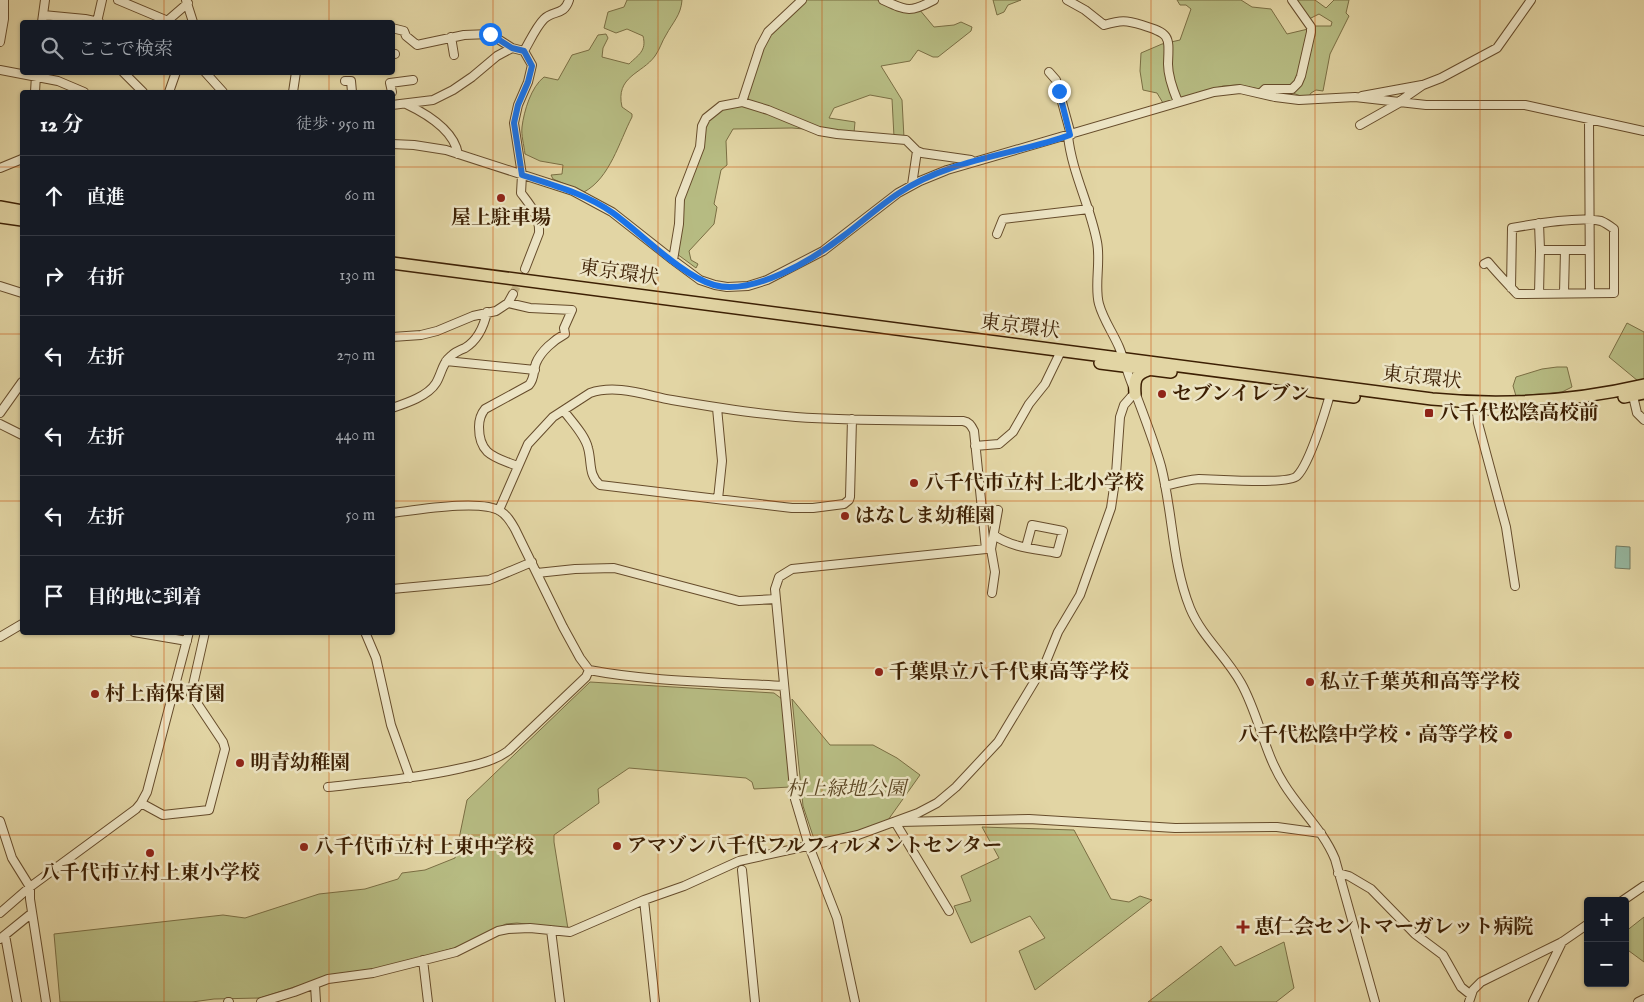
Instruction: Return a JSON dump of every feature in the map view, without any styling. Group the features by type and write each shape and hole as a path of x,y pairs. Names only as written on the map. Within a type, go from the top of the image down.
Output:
{"highway":[{"path":"0,207 20,211"},
{"path":"0,217 20,220"},
{"name":"東京環状","path":"395,262 1331,390"},
{"name":"東京環状","path":"395,270 1059,354"},
{"name":"東京環状","path":"1124,363 1148,370 1432,399 1476,406 1532,409 1638,394"},
{"path":"1136,394 1135,380 1138,375 1148,370"},
{"name":"東京環状","path":"1476,406 1584,396 1644,385"}],"street":[{"path":"0,42 4,19 4,0"},
{"path":"45,0 42,19 78,18 88,20"},
{"path":"98,20 102,0"},
{"path":"118,0 135,3 164,20"},
{"path":"524,51 545,18 562,11 567,6 569,0"},
{"path":"742,102 760,47 768,32 802,0"},
{"path":"883,0 907,10 912,10 934,0"},
{"path":"1066,0 1084,10 1104,25 1127,20 1159,30 1166,36 1170,44 1168,64 1170,79 1178,102"},
{"path":"1261,93 1265,89 1292,88 1298,83 1301,76 1311,27 1292,0"},
{"path":"1360,125 1424,85 1497,48 1530,0"},
{"path":"169,20 187,1"},
{"path":"187,1 192,20"},
{"path":"395,29 404,31 406,36 417,45 451,37 490,34 512,48 524,51 532,66 528,82 518,105 514,123 522,175 521,193 534,211 539,227 539,233 525,269"},
{"path":"451,37 454,55"},
{"path":"395,105 433,100 472,77 497,56 512,48"},
{"path":"0,70 20,73"},
{"path":"1049,72 1056,80 1069,135 1073,166 1088,209 1098,252 1099,304 1136,394 1160,464 1180,574 1190,608 1210,642 1235,672 1278,774 1289,792 1329,844 1375,1002"},
{"path":"35,90 36,75 58,81 79,90"},
{"path":"126,75 141,90"},
{"path":"169,90 175,75"},
{"path":"208,75 222,90"},
{"path":"293,90 296,75"},
{"path":"392,90 390,83 413,80"},
{"path":"345,81 351,81 352,90"},
{"path":"395,144 446,150 573,191 612,212 700,280 727,287 748,286 767,280 823,251 898,193 947,170 1214,92 1232,90 1261,93 1293,100 1355,97 1424,85"},
{"path":"1355,97 1426,105 1525,105 1644,131"},
{"path":"672,260 679,224 680,200 700,147 702,126 706,118 722,106 742,102 768,110 819,131 906,140 917,151 937,156 978,161"},
{"path":"406,104 425,113 453,138 458,154"},
{"path":"1589,119 1590,293"},
{"path":"912,185 917,151"},
{"path":"0,168 20,160"},
{"path":"997,234 1004,219 1088,209"},
{"path":"1484,264 1488,262 1511,288 1517,294 1614,293 1614,229 1603,222 1589,220 1538,223 1512,228 1511,288"},
{"path":"1538,223 1540,250 1539,294"},
{"path":"1540,250 1589,250"},
{"path":"1564,250 1564,293"},
{"path":"0,286 20,292"},
{"path":"395,337 421,335 437,331 473,316 496,311 508,303 513,294"},
{"path":"508,303 530,308 572,310 564,328 565,334 547,347 536,362 532,381 529,385 485,409 479,418 479,434 482,446 487,453 518,466"},
{"path":"395,407 430,390 446,361 467,347 476,337 484,324 487,312"},
{"path":"975,446 999,444 1013,432 1029,404 1045,384 1059,354"},
{"path":"446,361 535,370"},
{"path":"0,413 20,385"},
{"path":"499,510 528,444 553,417 590,393 610,388 717,408 788,416 968,422 974,430 989,549 994,572 992,593"},
{"path":"1165,486 1198,479 1265,481 1291,479 1297,476 1310,453 1331,390"},
{"path":"261,1002 328,979 373,973 456,952 508,928 570,932 644,900 684,886 739,861 858,835 918,814 937,803 956,787 998,742 1045,664 1058,632 1080,595 1111,508 1116,474 1120,417 1124,405 1136,394"},
{"path":"1638,394 1637,414 1644,420"},
{"path":"1476,406 1478,424 1506,527 1515,586"},
{"path":"717,408 722,461 718,499"},
{"path":"564,411 586,442 592,474 600,485 803,508 846,503 850,497 852,419"},
{"path":"0,424 20,434"},
{"path":"395,512 484,505 499,510 504,514 515,528 563,628 589,670 659,678 784,686"},
{"path":"989,549 994,535 998,510"},
{"path":"994,535 1010,543 1026,547 1058,553 1063,531 1032,525 1026,547"},
{"path":"855,1002 837,918 809,846 795,799 775,589 779,576 792,569 989,549"},
{"path":"395,589 489,580 532,562"},
{"path":"537,573 614,568 739,600 776,600"},
{"path":"0,637 20,625"},
{"path":"152,635 187,641"},
{"path":"0,913 30,887 136,809 141,803 147,792 188,635"},
{"path":"141,803 163,815 208,810 225,749 223,742 191,694 190,689 204,635"},
{"path":"366,635 376,658 391,726 410,778"},
{"path":"328,786 410,778 493,760 508,751 586,677 589,670"},
{"path":"893,822 1029,819 1175,828 1277,827 1321,834"},
{"path":"0,821 12,858 30,887 30,899 46,1002"},
{"path":"893,822 949,911"},
{"path":"742,870 755,1002"},
{"path":"1338,873 1356,880 1371,889 1415,934 1443,955 1470,999"},
{"path":"1628,897 1644,886"},
{"path":"644,900 655,1002"},
{"path":"17,1002 3,937 32,913"},
{"path":"1470,999 1473,990 1481,982 1562,942 1584,927"},
{"path":"551,930 560,1002"},
{"path":"1533,1002 1562,942"},
{"path":"423,960 428,1002"},
{"path":"315,984 316,1002"},
{"path":"1638,1002 1644,999"}],"green space":[{"path":"627,0 682,0 678,14 655,56 631,77 622,88 622,107 632,114 632,117 607,169 593,186 584,192 553,179 551,175 562,174 563,165 540,161 525,154 522,137 524,114 539,81 544,77 558,80 572,55 589,50 598,35 606,34 608,38 603,48 602,57 629,64 638,55 643,49 643,36 627,29 616,33 604,28 608,12 624,7"},
{"path":"806,0 877,0 899,10 919,9 934,27 954,25 961,22 972,27 971,31 938,57 933,57 918,50 910,61 881,66 902,100 904,138 894,137 892,99 870,95 834,108 829,118 855,122 854,133 792,128 733,129 726,141 727,165 721,170 714,204 717,207 714,224 689,251 691,260 698,264 696,268 677,254 681,209 708,120 721,108 750,102 746,94 764,44 776,27"},
{"path":"993,0 1021,0 1008,5 1004,12 997,15"},
{"path":"1177,0 1241,0 1252,7 1271,9 1287,34 1308,29 1312,42 1315,36 1315,26 1331,26 1332,22 1319,14 1309,19 1294,0 1315,0 1326,8 1334,0 1349,0 1346,13 1349,16 1330,54 1323,91 1316,90 1308,98 1288,91 1237,85 1223,86 1163,103 1157,93 1143,90 1140,71 1141,53 1162,44 1180,40 1191,9 1186,5 1180,5"},
{"path":"1627,323 1644,332 1644,380 1638,381 1609,357"},
{"path":"1567,367 1572,387 1562,392 1516,396 1513,386 1516,377 1542,369"},
{"name":"村上緑地公園","path":"590,682 774,693 782,699 790,787 754,789 752,782 746,778 629,768 598,789 599,803 554,835 568,929 517,923 506,924 457,947 389,967 335,974 260,998 214,999 192,1002 60,1002 54,934 223,915 245,918 319,894 365,889 398,879 402,873 425,870 455,858 467,800"},
{"name":"村上緑地公園","path":"792,699 830,745 873,745 897,758 920,775 888,820 857,832 817,842 814,839 803,806"},
{"path":"982,827 1074,830 1111,899 1129,902 1140,896 1152,900 1035,990 1019,951 1045,938 1030,916 971,943 954,906 971,901 961,876 999,858"},
{"path":"1644,917 1644,962 1629,951 1629,929"},
{"path":"1284,942 1294,988 1276,1002 1148,1002 1221,946 1235,966"}],"shaded area":[{"path":"1616,546 1630,547 1630,569 1615,568"}],"tunnel":[{"path":"513,294 525,269"}],"place":[{"name":"屋上駐車場","path":"501,198"},
{"name":"セブンイレブン","path":"1162,394"},
{"name":"八千代松陰高校前","path":"1429,413"},
{"name":"八千代市立村上北小学校","path":"914,483"},
{"name":"はなしま幼稚園","path":"845,516"},
{"name":"千葉県立八千代東高等学校","path":"879,672"},
{"name":"私立千葉英和高等学校","path":"1310,682"},
{"name":"村上南保育園","path":"95,694"},
{"name":"八千代松陰中学校・高等学校","path":"1508,735"},
{"name":"明青幼稚園","path":"240,763"},
{"name":"アマゾン八千代フルフィルメントセンター","path":"617,846"},
{"name":"八千代市立村上東中学校","path":"304,847"},
{"name":"八千代市立村上東小学校","path":"150,853"},
{"name":"恵仁会セントマーガレット病院","path":"1243,927"}],"route":[{"path":"490,34 512,48 524,51 532,66 525,92 518,105 514,123 522,175 573,191 612,212 700,280 727,287 748,286 767,280 823,251 898,193 920,181 947,170 1070,135 1059,91"}]}
